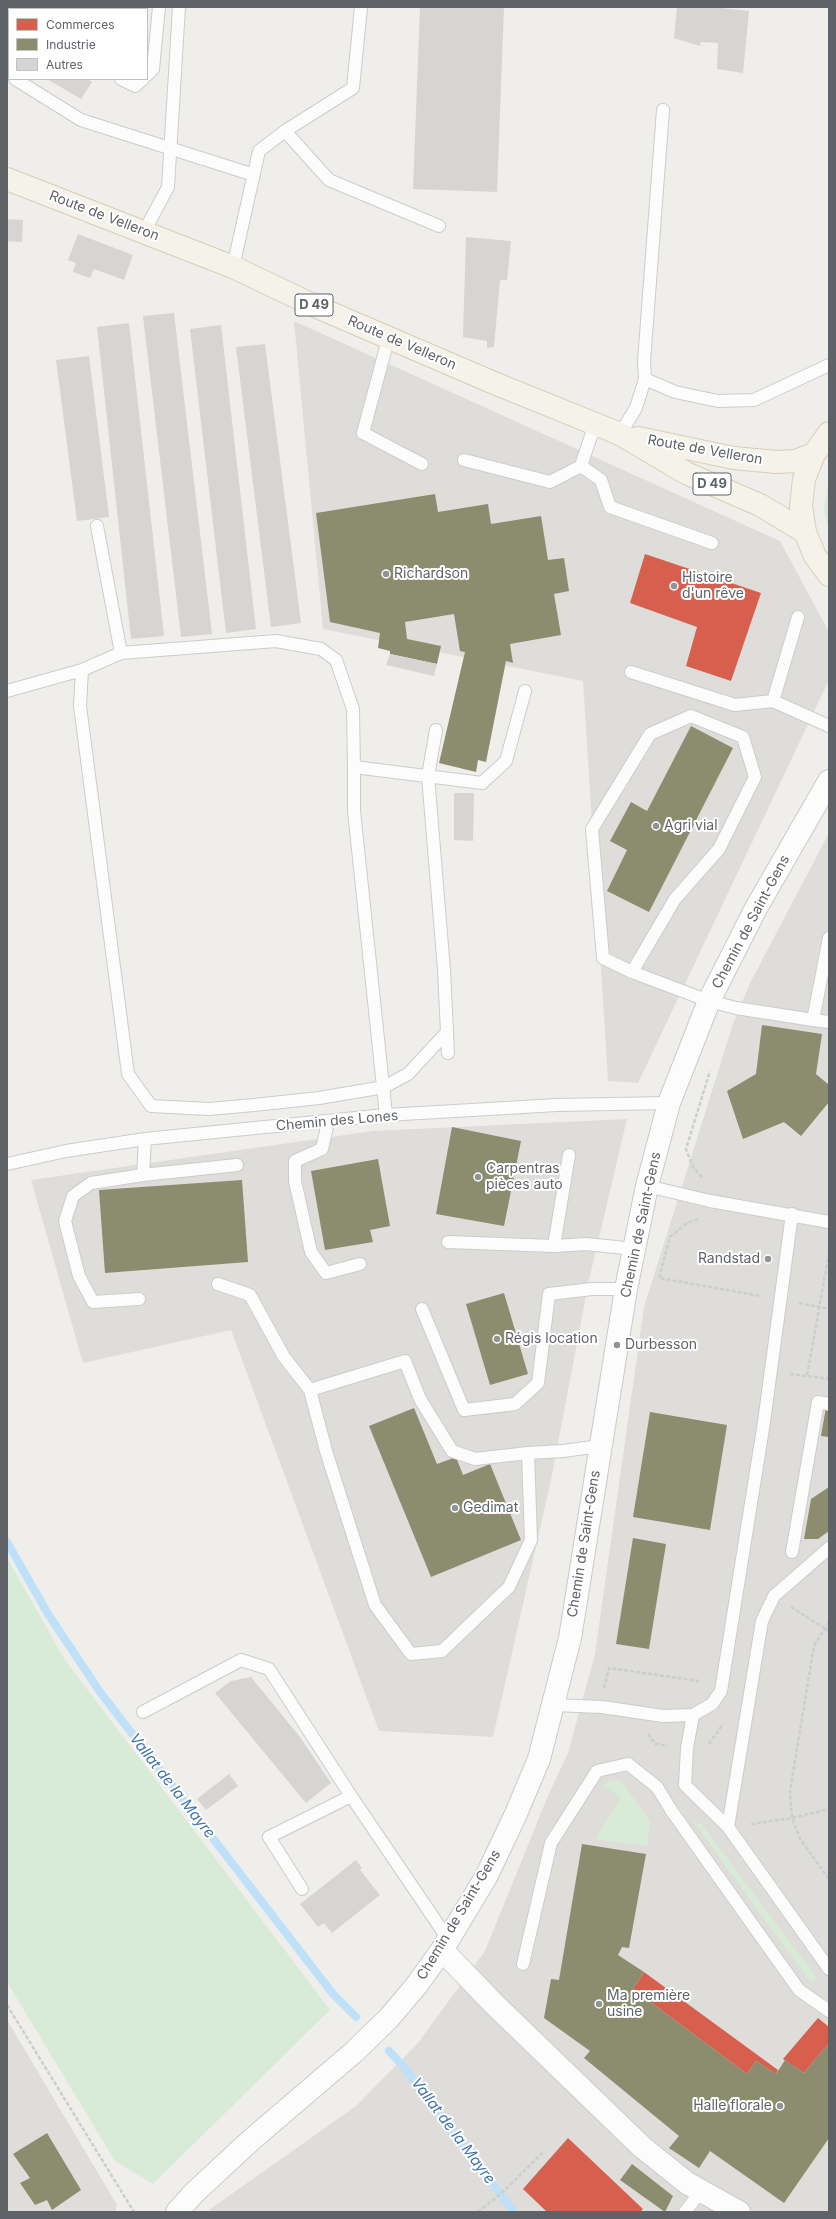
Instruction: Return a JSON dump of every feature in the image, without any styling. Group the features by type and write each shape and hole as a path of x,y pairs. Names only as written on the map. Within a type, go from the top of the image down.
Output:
{"main road":[{"name":"Route de Velleron","path":"7,179 233,267 317,307 389,336 494,383 620,434 686,473 760,505 805,532"},
{"path":"829,433 814,454 804,479 801,506 805,532 815,556 829,575"},
{"name":"Route de Velleron","path":"620,434 734,458 776,462 795,461 814,454"},
{"name":"Chemin de Saint-Gens","path":"177,2212 194,2193 250,2141 313,2089 389,2018 416,1986 445,1944 486,1877 515,1816 539,1758 554,1705 570,1638 626,1289 647,1186 669,1103 709,1001 755,910 829,781"},
{"path":"445,1944 494,2004 642,2148 687,2183 739,2212"}],"lane":[{"path":"148,74 153,69 159,7"},
{"path":"144,232 168,187 179,7"},
{"path":"233,267 259,151 285,131 353,88 361,7"},
{"path":"16,80 81,120 254,175"},
{"path":"123,80 134,86 141,80"},
{"path":"620,434 636,408 645,380 644,361 663,110"},
{"path":"285,131 329,180 439,226"},
{"path":"389,336 363,432 422,464"},
{"path":"645,380 675,392 718,401 754,400 829,365"},
{"path":"464,460 550,482 581,466 595,424"},
{"path":"581,466 600,480 610,507 712,543"},
{"path":"97,526 121,653"},
{"path":"773,701 798,617"},
{"path":"7,691 82,670 121,653 276,641 322,649 336,660 353,709 354,811 386,1116"},
{"path":"82,670 80,706 128,1074 151,1106 209,1108 320,1098 384,1087 408,1074 447,1032"},
{"path":"631,672 735,705 773,701 829,726"},
{"path":"354,767 482,783 506,761 525,691"},
{"path":"632,972 675,899 719,849 755,776 743,737 691,716 650,734 592,829 603,958 632,972 709,1001 736,1008 829,1022"},
{"path":"436,730 428,776 448,1053"},
{"path":"813,1020 829,938"},
{"name":"Chemin des Lones","path":"7,1164 66,1151 145,1139 386,1116 556,1105 669,1103"},
{"path":"328,1122 322,1149 295,1161 295,1181 298,1196 311,1252 326,1273 360,1264"},
{"path":"143,1175 145,1139"},
{"path":"554,1246 568,1155"},
{"path":"139,1298 93,1302 79,1276 65,1221 73,1196 91,1183 143,1175 237,1165"},
{"path":"647,1186 710,1201 792,1214 829,1222"},
{"path":"554,1705 602,1707 663,1716 693,1715 712,1704 721,1691 768,1399 792,1214"},
{"path":"448,1242 554,1246 586,1244 634,1249"},
{"path":"218,1284 250,1296 284,1357 310,1390 326,1451 376,1605 411,1654 442,1651 509,1587 531,1540 528,1453"},
{"path":"422,1309 464,1410 515,1404 538,1383 549,1294 592,1289 626,1289"},
{"path":"310,1390 405,1361 420,1399 452,1451 475,1459 600,1446"},
{"path":"792,1552 818,1402 829,1404"},
{"path":"728,1827 762,1621 774,1596 829,1548"},
{"path":"143,1712 241,1660 269,1669 445,1944"},
{"path":"693,1715 687,1748 685,1785 728,1827 829,1969"},
{"path":"523,1964 551,1843 597,1771 628,1764 658,1787 671,1810 799,1990 829,2011"},
{"path":"302,1890 269,1837 351,1796"},
{"path":"685,2212 701,2191"}],"path":[{"path":"711,1070 686,1150 693,1167 701,1177 714,1182 709,1216 687,1223 670,1237 659,1278 767,1297"},
{"path":"829,1253 807,1376 829,1379"},
{"path":"829,1622 814,1646 790,1791 792,1818 800,1839 829,1879"},
{"path":"604,1687 609,1668 699,1681"},
{"path":"643,1733 649,1734 655,1744 687,1748"},
{"path":"728,1827 792,1818 829,1808"},
{"path":"7,2005 134,2212"},
{"path":"478,2212 504,2191 542,2153"}],"shaded area":[{"path":"294,321 780,541 829,632 829,680 638,1083 608,1081 583,681 323,629"},
{"path":"829,833 829,2212 212,2212 209,2210 356,2106 418,2043 485,1951 547,1798 568,1753 595,1654 644,1307 733,1024 750,983"},
{"path":"627,1119 589,1280 551,1480 493,1737 379,1731 231,1330 83,1363 31,1180 373,1131"},
{"path":"7,2020 117,2205 115,2212 7,2212"}],"green space":[{"path":"829,478 829,532 824,508"},
{"path":"7,1558 65,1660 330,2010 153,2184 115,2161 7,1982"},
{"path":"613,1780 621,1781 650,1821 647,1846 595,1839 621,1798 603,1785"},
{"path":"700,1822 817,1978 811,1983 696,1825"}],"building: Commerces":[{"path":"645,554 761,593 731,681 686,666 697,627 630,603"},
{"path":"644,1972 778,2070 776,2074 756,2061 747,2074 633,1989"},
{"path":"818,2018 829,2027 829,2043 804,2073 783,2059"},
{"path":"568,2138 643,2209 640,2212 547,2212 523,2189"}],"building: Industrie":[{"path":"435,494 438,512 488,504 491,524 541,516 548,560 564,558 569,591 554,594 561,635 510,644 513,663 506,661 486,762 478,760 476,772 439,763 465,652 460,651 454,614 405,622 407,639 441,646 437,664 390,654 390,651 378,648 380,633 330,622 316,513"},
{"name":"Agri vial","path":"691,726 733,748 649,912 607,891 627,850 610,841 631,802 647,811"},
{"path":"762,1025 822,1034 816,1074 829,1085 829,1102 801,1136 784,1122 743,1139 727,1091 756,1074"},
{"name":"Carpentras pièces auto","path":"452,1127 521,1141 504,1226 436,1214"},
{"path":"378,1159 390,1226 370,1230 373,1242 325,1250 311,1171"},
{"path":"242,1180 248,1262 105,1273 99,1190"},
{"name":"Régis location","path":"504,1293 528,1374 490,1385 466,1304"},
{"path":"826,1407 829,1408 829,1437 821,1436"},
{"name":"Gedimat","path":"414,1408 437,1464 456,1457 463,1475 490,1464 521,1540 431,1577 369,1426"},
{"path":"650,1412 727,1425 710,1530 633,1517"},
{"path":"829,1487 829,1531 818,1539 804,1539 811,1499"},
{"path":"633,1538 666,1544 649,1649 616,1644"},
{"name":"Ma première usine","path":"582,1844 646,1854 629,1948 622,1947 618,1955 644,1972 633,1989 747,2074 756,2061 776,2074 785,2060 804,2073 829,2043 829,2138 784,2203 710,2151 699,2168 669,2148 679,2136 584,2058 590,2051 544,2018 551,1979 559,1980"},
{"path":"47,2133 81,2190 52,2210 47,2200 35,2205 20,2183 30,2178 13,2154"},
{"path":"632,2164 673,2196 665,2212 620,2180"}],"building: Autres":[{"path":"94,7 125,7 125,8"},
{"path":"420,7 504,7 497,192 413,189"},
{"path":"677,7 711,7 749,11 743,73 717,69 718,43 701,42 700,46 674,38"},
{"path":"49,80 89,80 92,82 81,99"},
{"path":"7,219 23,220 22,242 7,241"},
{"path":"78,234 133,255 124,280 94,269 90,278 73,272 76,263 68,260"},
{"path":"466,237 511,241 507,280 500,280 494,347 487,348 487,341 463,337"},
{"path":"174,313 212,634 181,637 143,316"},
{"path":"129,323 164,636 131,639 97,327"},
{"path":"221,325 256,629 226,633 190,329"},
{"path":"265,344 301,623 271,627 236,347"},
{"path":"89,356 109,517 77,521 56,360"},
{"path":"390,654 437,664 434,676 386,665"},
{"path":"454,793 474,793 473,841 454,840"},
{"path":"251,1677 300,1737 331,1783 306,1803 215,1693 231,1681"},
{"path":"229,1774 238,1786 206,1810 197,1799"},
{"path":"356,1860 362,1868 360,1870 380,1895 332,1933 324,1923 318,1927 300,1904"}],"waterway":[{"name":"Vallat de la Mayre","path":"7,1542 48,1614 100,1692 333,1994 356,2017"},
{"name":"Vallat de la Mayre","path":"389,2051 403,2066 514,2212"}],"place":[{"name":"Richardson","path":"386,574"},
{"name":"Histoire d'un rêve","path":"674,586"},
{"name":"Agri vial","path":"656,826"},
{"name":"Carpentras pièces auto","path":"478,1177"},
{"name":"Randstad","path":"768,1259"},
{"name":"Régis location","path":"497,1339"},
{"name":"Durbesson","path":"617,1345"},
{"name":"Gedimat","path":"455,1508"},
{"name":"Ma première usine","path":"599,2004"},
{"name":"Halle florale","path":"780,2106"}]}
